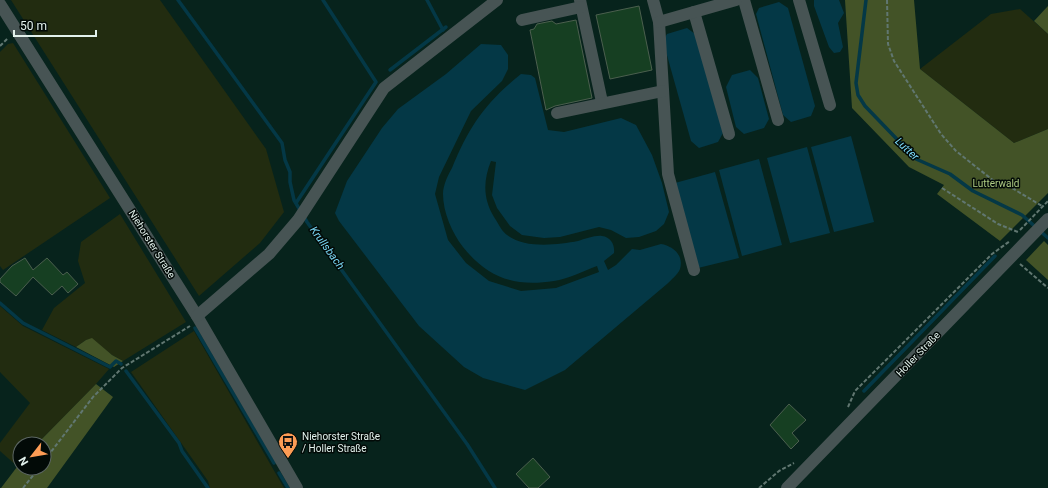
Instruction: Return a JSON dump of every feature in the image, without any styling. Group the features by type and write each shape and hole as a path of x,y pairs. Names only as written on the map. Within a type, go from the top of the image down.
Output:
{"street":[{"path":"198,318 269,254 298,220 384,88 497,0"},
{"path":"653,0 659,22 668,174 694,270"},
{"path":"659,22 736,0"},
{"path":"744,0 778,120"},
{"path":"800,0 830,105"},
{"path":"522,20 581,3 602,102"},
{"name":"Niehorster Straße","path":"0,4 198,318 297,488"},
{"path":"694,12 729,134"},
{"path":"557,113 602,102 662,92"},
{"name":"Holler Straße","path":"787,488 1048,219"}],"path":[{"path":"887,0 888,44 894,61 941,134 956,151 999,185 1012,188 1042,206"},
{"path":"942,188 998,224 1018,232"},
{"path":"848,409 855,391 992,254 1014,238 1021,228 1042,206 1048,202"},
{"path":"1012,257 1048,288"},
{"path":"52,451 93,398 122,368 198,318"},
{"path":"759,488 779,471 797,461"},
{"path":"23,488 33,476"}],"green space":[{"path":"11,0 160,0 266,149 284,212 260,243 199,296"},
{"name":"Lutterwald","path":"845,0 914,0 920,69 1014,143 1048,129 1048,193 1000,241 937,194 944,185 909,167 852,108"},
{"path":"1048,6 1048,34 1034,21"},
{"path":"1020,9 1048,34 1048,129 1014,143 920,69 991,14"},
{"path":"13,43 110,198 3,270 0,266 0,52 8,44"},
{"path":"120,214 186,322 123,361 112,355 92,339 86,340 76,347 42,330 54,308 85,283 78,261 81,242"},
{"path":"1044,241 1048,245 1048,280 1026,260"},
{"path":"0,306 23,326 109,369 45,436 12,436 12,462 0,451 0,443 30,403 0,372"},
{"path":"194,331 284,488 210,488 208,481 131,372"},
{"path":"92,338 112,355 123,361 114,367 76,347"},
{"path":"96,384 113,397 47,488 1,488 12,474 12,476 52,476 52,436 45,436"}],"water":[{"path":"814,0 839,0 844,13 838,23 843,47 840,52 834,53 829,47 814,6"},
{"path":"779,2 788,8 815,106 811,116 791,122 783,115 756,14 759,8"},
{"path":"687,28 695,34 723,133 718,142 699,148 691,141 663,41 667,34"},
{"path":"481,44 501,45 508,55 508,69 502,81 471,111 439,177 435,194 448,240 466,263 489,281 521,291 556,288 599,272 597,266 565,279 540,283 526,283 503,278 492,273 472,258 459,241 449,222 443,201 443,191 446,180 458,153 472,127 488,105 521,74 531,75 535,78 548,130 564,132 621,118 636,125 652,155 662,183 669,212 664,224 656,231 639,237 626,238 611,230 599,227 560,237 544,238 522,235 510,226 497,208 492,195 496,162 491,161 488,168 485,190 486,197 490,210 502,230 518,241 549,245 578,241 596,236 608,238 613,244 614,253 604,261 608,270 616,265 632,249 640,250 661,244 670,247 679,255 681,264 679,271 667,284 565,370 525,390 483,378 464,367 419,326 339,221 335,213 347,181 382,128 398,109 446,74"},
{"path":"750,70 758,78 769,119 764,128 744,134 736,127 726,87 732,75"},
{"path":"851,136 874,222 834,232 811,147"},
{"path":"807,147 830,233 790,243 767,158"},
{"path":"759,159 782,245 742,256 719,170"},
{"path":"715,172 739,258 698,268 675,183"}],"building":[{"path":"639,6 652,70 610,79 596,15"},
{"path":"576,20 592,98 555,106 546,110 530,30 534,29 537,24 552,21 556,24"},
{"path":"25,258 33,270 47,258 63,275 67,272 78,284 68,293 62,286 52,295 33,277 16,296 0,282 0,279 12,266"},
{"path":"789,404 806,420 792,433 799,441 791,449 770,425"},
{"path":"533,458 550,477 538,488 529,488 516,474"}],"waterway":[{"name":"Krullsbach","path":"178,0 282,143 285,160 290,172 290,182 294,200 307,222 467,444 495,488"},
{"path":"296,203 376,82 323,0"},
{"path":"427,0 443,30"},
{"name":"Lutter","path":"866,0 856,83 858,95 865,106 916,159 950,174 973,191 1022,215 1048,238"},
{"path":"390,70 446,27"},
{"path":"864,391 995,256"},
{"path":"0,303 23,323 110,367 116,361 121,364"},
{"path":"195,328 274,463"},
{"path":"126,371 179,443 182,451 208,488"},
{"path":"279,473 288,488"}],"place":[{"name":"Niehorster Straße / Holler Straße","path":"288,459"}]}
